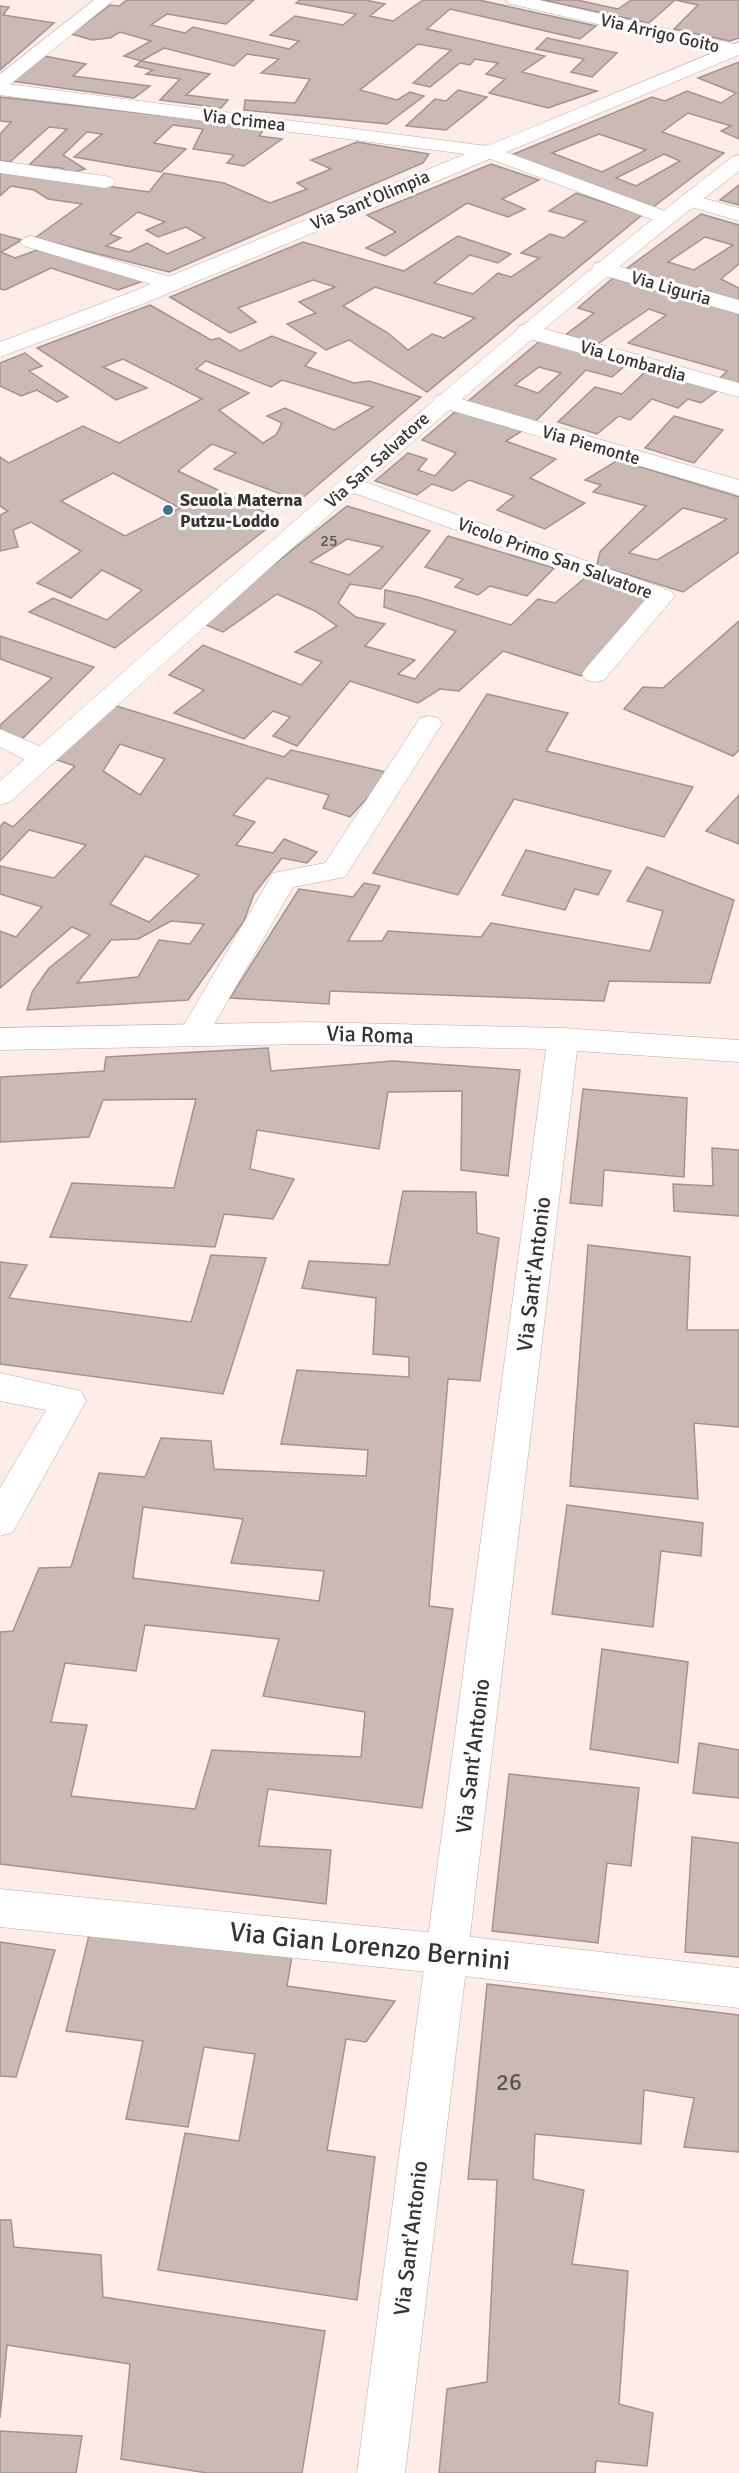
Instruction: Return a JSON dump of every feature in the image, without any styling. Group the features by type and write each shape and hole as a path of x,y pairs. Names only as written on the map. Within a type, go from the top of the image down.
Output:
{"street":[{"path":"72,0 102,2"},
{"name":"Via Arrigo Goito","path":"515,0 737,49"},
{"path":"0,83 102,2"},
{"name":"Via Sant'Olimpia","path":"0,350 170,284 737,49"},
{"name":"Via Crimea","path":"0,89 487,151 666,218"},
{"name":"Via San Salvatore","path":"0,796 444,401 603,268 739,161"},
{"path":"0,167 105,182"},
{"path":"688,200 739,215"},
{"path":"31,242 170,284"},
{"name":"Via Liguria","path":"603,268 739,307"},
{"name":"Via Lombardia","path":"527,331 739,390"},
{"name":"Via Piemonte","path":"444,401 739,488"},
{"name":"Vicolo Primo San Salvatore","path":"351,484 662,596 595,674"},
{"path":"193,1035 283,880 335,870 429,724"},
{"path":"0,737 43,758"},
{"name":"Via Roma","path":"0,1039 308,1033 562,1040 739,1051"},
{"name":"Via Sant'Antonio","path":"381,2473 562,1040"},
{"path":"0,1387 69,1401 0,1521"},
{"name":"Via Gian Lorenzo Bernini","path":"0,1908 446,1954 739,1988"}],"building":[{"path":"127,0 254,0 226,24 167,14 151,25 185,33 193,27 289,49 299,41 270,35 295,16 343,25 356,14 296,3 300,0 365,0 385,4 370,16 393,21 423,0 479,0 596,26 580,39 450,9 427,29 545,56 522,72 597,91 548,108 489,93 505,79 486,74 498,63 475,59 470,65 460,63 430,87 413,83 451,50 418,44 360,90 397,100 410,92 424,96 387,124 244,110 245,100 295,103 310,79 261,73 279,59 247,54 234,66 164,48 141,61 124,56 151,41 120,32 110,38 92,40 71,34 110,5 119,6"},
{"path":"542,0 577,0 618,9 631,0 675,0 649,23"},
{"path":"675,0 739,0 739,38 730,41 674,29 698,5"},
{"path":"0,6 9,7 3,15 54,23 0,70"},
{"path":"547,38 617,53 592,77 571,72 584,59 536,49"},
{"path":"44,56 86,64 73,76 150,86 134,98 11,81"},
{"path":"141,61 210,74 186,95 228,100 221,108 160,100 180,79 146,74 153,70 135,66"},
{"path":"739,62 739,139 721,131 731,126 688,113 662,132 724,153 652,208 509,156 652,97 665,101 687,91 721,103 736,93 698,78","holes":["599,134 646,150 602,172 552,153","664,154 680,161 636,186 616,178"]},
{"path":"458,90 487,97 446,130 406,126 435,99 446,101"},
{"path":"0,97 266,127 259,136 282,139 244,166 227,163 234,155 193,149 203,129 173,125 154,143 186,149 161,172 74,157 102,134 87,132 63,155 85,169 70,173 61,168 29,165 67,129 49,127 10,162 0,161 0,134 11,122 0,121"},
{"path":"357,142 429,154 423,163 169,272 35,238 82,204 48,199 34,190 11,186 0,196 0,171 149,192 164,173 224,183 270,203 307,189 297,183 331,169 311,160","holes":["138,212 165,222 146,230 158,237 186,227 205,238 167,254 147,243 129,252 106,246 121,238 110,234"]},
{"path":"491,164 539,180 502,199 525,209 508,217 467,203 385,256 366,248 396,232 367,215"},
{"path":"739,185 739,205 720,200"},
{"path":"576,193 642,215 427,392 349,340 326,350 287,324 316,313 299,302 335,287 313,280 238,308 256,322 230,333 170,297 303,242 404,271 458,236 511,254 498,263 470,255 434,283 473,294 498,273 511,277 539,258 521,253 550,234 564,238 586,221 549,211","holes":["375,287 475,318 444,338 432,334 408,350 388,333 343,306"]},
{"path":"701,214 739,225 739,264 721,279 739,288 739,301 626,269","holes":["705,237 733,245 694,270 668,262"]},
{"path":"0,234 22,240 1,252 15,258 37,250 146,280 118,290 51,268 5,290 0,289"},
{"path":"613,278 739,313 739,384 719,379 727,371 628,343 666,315 649,309 596,345 564,336 594,313 578,308"},
{"path":"150,305 211,340 219,338 240,351 272,336 316,353 305,366 354,383 369,381 421,397 299,501 214,469 236,453 212,444 178,471 279,519 115,648 29,612 53,598 107,620 142,590 102,570 71,598 37,583 81,551 31,522 13,530 18,547 0,551 0,515 8,511 0,506 0,457 9,463 83,426 119,443 202,399 123,359 103,367 147,388 116,400 37,348","holes":["206,361 271,387 282,380 373,407 334,430 285,408 267,416 282,423 276,435 263,443 219,410 249,393 196,369","113,473 180,508 125,536 61,501"]},
{"path":"541,340 627,364 612,377 586,370 534,423 466,403","holes":["539,367 561,373 538,393 515,385"]},
{"path":"25,353 42,366 29,371 68,397 57,402 37,390 21,396 0,386 0,363"},
{"path":"647,370 718,390 701,403 688,399 678,408 652,399 630,420 619,416 597,434 558,422 595,387 622,394"},
{"path":"456,411 522,431 506,441 556,459 530,478 585,503 545,529 497,510 514,496 469,480 453,491 432,484 417,495 375,481 408,453 427,459 418,470 435,476 456,453 422,440"},
{"path":"674,416 723,430 694,463 645,448"},
{"path":"618,460 739,497 739,552 683,592 597,565 600,552 646,506 593,492 601,485 585,480","holes":["683,508 727,519 657,560 629,553"]},
{"path":"347,506 430,531 381,589 350,584 338,603 356,617 385,624 365,646 415,660 398,674 415,679 456,631 384,607 385,590 418,597 511,625 538,599 555,603 586,577 654,598 581,676 503,651 459,691 440,689 418,703 350,681 297,746 273,736 290,717 273,711 244,739 174,713 204,690 169,675 203,645 301,685 322,662 295,652 337,626 315,611 277,594 223,632 201,623","holes":["347,539 383,547 349,575 310,562"]},
{"path":"448,536 554,568 527,596 490,586 478,595 455,587 463,579 425,567"},
{"path":"739,621 739,750 733,756 624,709 643,687 663,688"},
{"path":"0,636 94,667 22,739 0,730 0,725 52,678 0,659"},
{"path":"487,694 568,713 546,751 693,787 664,837 514,799 458,895 373,873"},
{"path":"113,705 284,757 291,750 390,773 350,817 323,808 329,795 267,778 233,815 255,822 236,845 273,853 284,839 317,852 307,863 282,858 254,894 244,921 188,1000 27,1010 32,992 49,968 90,935 72,927 0,988 0,931 16,937 42,907 0,894 0,866 54,878 86,845 29,830 0,861 0,827 4,822 13,827 75,766 54,759","holes":["120,744 165,759 140,795 103,771","145,856 199,875 149,922 110,904","171,921 204,924 190,944 159,940 138,977 77,983 111,940 138,939"]},
{"path":"739,795 739,844 706,831"},
{"path":"526,850 611,871 598,895 575,889 565,910 502,895"},
{"path":"647,867 734,900 710,983 609,981 604,1001 330,991 329,1004 230,998 299,889 353,897 364,883 380,886 348,941 382,941 388,931 481,937 491,923 650,951 663,911 627,901"},
{"path":"268,1048 271,1071 393,1061 520,1070 508,1176 461,1170 462,1091 388,1092 379,1149 257,1130 250,1169 294,1179 273,1219 224,1214 215,1247 50,1237 72,1183 174,1188 196,1099 103,1100 89,1137 0,1142 0,1077 104,1071 106,1057"},
{"path":"583,1089 687,1098 684,1177 604,1170 602,1206 570,1203"},
{"path":"712,1148 739,1150 739,1216 674,1211 673,1184 713,1186"},
{"path":"403,1191 476,1192 477,1233 499,1238 480,1381 448,1379 429,1606 453,1609 422,1808 268,1789 259,1846 331,1850 326,1904 0,1864 0,1632 13,1631 39,1568 71,1567 99,1473 145,1477 161,1438 211,1441 214,1469 366,1476 368,1450 281,1444 297,1370 409,1377 409,1357 373,1354 376,1298 302,1288 309,1261 389,1265","holes":["143,1507 243,1519 231,1563 324,1571 319,1601 133,1578","145,1625 279,1639 263,1696 365,1712 361,1757 212,1750 195,1809 71,1796 87,1725 51,1722 65,1663 136,1671"]},
{"path":"588,1245 690,1257 687,1330 739,1330 739,1427 694,1423 698,1499 570,1486"},
{"path":"211,1255 266,1258 223,1394 0,1364 0,1262 27,1265 9,1298 191,1322"},
{"path":"567,1505 703,1523 701,1556 661,1551 653,1627 552,1614"},
{"path":"602,1649 688,1662 678,1763 590,1749"},
{"path":"699,1743 739,1750 739,1798 693,1793"},
{"path":"509,1774 639,1788 631,1866 607,1863 598,1943 492,1931"},
{"path":"692,1837 739,1843 739,1957 685,1952"},
{"path":"90,1931 292,1956 287,1986 395,2001 366,2042 346,2039 327,2150 375,2157 357,2300 158,2270 185,2133 239,2141 255,2054 204,2047 188,2127 126,2119 143,2041 66,2031"},
{"path":"0,1942 55,1950 16,2077 0,2076"},
{"path":"487,1984 739,2015 739,2152 684,2147 694,2098 644,2090 641,2144 535,2134 533,2179 584,2190 572,2264 628,2271 619,2404 653,2413 647,2466 596,2461 595,2473 439,2473 447,2389 487,2382 497,2180 468,2179"},
{"path":"0,2220 11,2220 14,2247 101,2255 103,2297 325,2331 302,2473 207,2473 121,2459 130,2364 7,2345 0,2418"},
{"path":"0,2431 82,2436 76,2473 0,2473"}],"place":[{"name":"Scuola Materna Putzu-Loddo","path":"168,510"}]}
